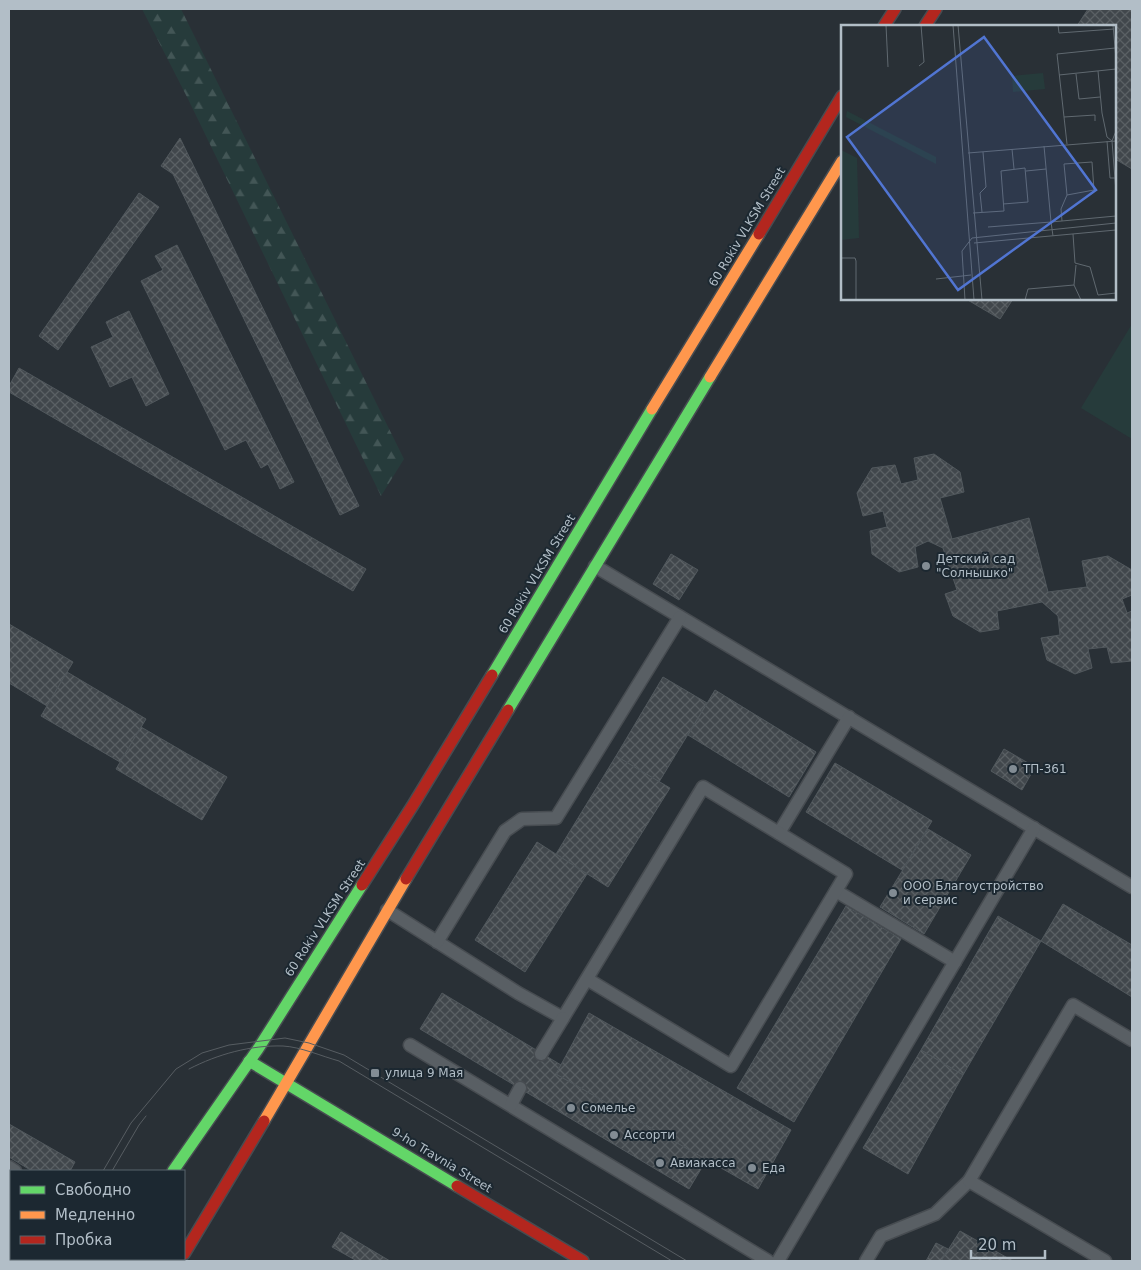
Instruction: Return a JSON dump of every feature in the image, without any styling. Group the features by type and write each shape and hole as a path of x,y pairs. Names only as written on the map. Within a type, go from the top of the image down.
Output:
{"street":[{"path":"885,25 895,9"},
{"path":"926,25 936,9"},
{"name":"60 Rokiv VLKSM Street","path":"173,1170 249,1062 414,805 841,98"},
{"path":"185,1252 387,910 841,163"},
{"path":"249,1062 286,1083"},
{"name":"9-ho Travnia Street","path":"286,1083 583,1261"}],"lane":[{"path":"595,566 1132,887"},
{"path":"437,942 505,831 522,819 556,818 680,617"},
{"path":"778,832 849,718"},
{"path":"541,1054 703,787 846,874 731,1066 587,979"},
{"path":"778,1261 1034,828"},
{"path":"836,891 956,962"},
{"path":"387,910 518,993 563,1018"},
{"path":"866,1261 881,1236 935,1214 969,1181 1073,1005 1132,1040"},
{"path":"410,1045 768,1261"},
{"path":"511,1105 520,1088"},
{"path":"969,1181 1105,1261"}],"green space":[{"path":"142,9 181,9 404,459 381,496 188,99"},
{"path":"1132,324 1132,439 1081,408"}],"building":[{"path":"1088,9 1132,9 1132,169 1116,160 1116,25 1078,25"},
{"path":"180,138 359,506 340,515 173,174 161,166"},
{"path":"139,193 159,207 58,350 39,336"},
{"path":"177,245 294,482 280,489 268,464 261,468 246,440 225,450 141,281 163,270 155,256"},
{"path":"968,300 1012,300 1000,319"},
{"path":"129,311 169,394 146,406 132,377 110,387 91,347 113,337 106,322"},
{"path":"19,368 366,569 353,591 9,392 9,386"},
{"path":"934,454 960,472 964,492 940,498 952,539 1029,518 1048,592 1087,587 1082,561 1108,556 1132,570 1132,595 1122,599 1127,613 1132,611 1132,661 1111,663 1107,647 1088,649 1092,668 1075,674 1047,660 1041,638 1060,635 1058,616 1042,602 997,611 999,629 980,632 953,616 945,594 957,590 943,548 928,541 915,547 918,567 899,572 872,554 870,531 887,527 883,511 863,516 857,493 872,468 895,465 901,484 918,480 914,458"},
{"path":"671,554 698,570 679,600 653,584"},
{"path":"9,624 73,662 47,706 9,683"},
{"path":"67,672 146,719 120,762 41,716"},
{"path":"663,677 707,703 659,782 616,756"},
{"path":"715,690 816,752 789,797 688,735"},
{"path":"141,727 227,777 202,820 116,769"},
{"name":"ТП-361","path":"1004,749 1035,767 1022,790 991,771"},
{"path":"616,756 670,788 608,887 556,854"},
{"path":"835,763 932,821 902,870 806,812"},
{"path":"928,829 971,855 924,934 880,907"},
{"path":"537,842 587,874 525,972 475,940"},
{"path":"1063,904 1132,945 1132,997 1041,941"},
{"path":"846,906 901,939 794,1122 737,1088"},
{"path":"998,916 1041,941 963,1075 921,1050"},
{"path":"442,993 561,1065 556,1074 707,1159 689,1189 420,1029"},
{"path":"589,1013 791,1130 758,1189 556,1074"},
{"path":"921,1050 963,1075 908,1174 863,1148"},
{"path":"9,1124 75,1162 71,1170 30,1170 9,1157"},
{"path":"9,1196 10,1254 9,1257"},
{"path":"960,1231 1013,1261 941,1261"},
{"path":"341,1232 390,1261 357,1261 332,1247"},
{"path":"936,1243 948,1249 941,1261 926,1261"}],"tram line":[{"path":"104,1170 131,1123 176,1069 202,1053 229,1045 285,1038 309,1043 344,1055 687,1261"},
{"path":"189,1069 211,1059 235,1052 271,1046 297,1048 339,1061 672,1261"},
{"path":"113,1170 146,1116"}],"traffic: fast":[{"path":"508,710 710,377"},
{"path":"492,675 652,409"},
{"path":"174,1170 258,1049 362,885"},
{"path":"249,1061 457,1186"}],"traffic: slow":[{"path":"710,377 841,163"},
{"path":"652,409 759,234"},
{"path":"264,1121 406,879"}],"traffic: jam":[{"path":"885,25 895,9"},
{"path":"926,25 936,9"},
{"path":"759,234 841,98"},
{"path":"362,885 492,675"},
{"path":"406,879 508,710"},
{"path":"185,1252 264,1121"},
{"path":"457,1186 583,1261"}],"place":[{"name":"Детский сад \"Солнышко\"","path":"926,566"},
{"name":"ТП-361","path":"1013,769"},
{"name":"ООО Благоустройство и сервис","path":"893,893"},
{"name":"улица 9 Мая","path":"375,1073"},
{"name":"Сомелье","path":"571,1108"},
{"name":"Ассорти","path":"614,1135"},
{"name":"Авиакасса","path":"660,1163"},
{"name":"Еда","path":"752,1168"}]}
